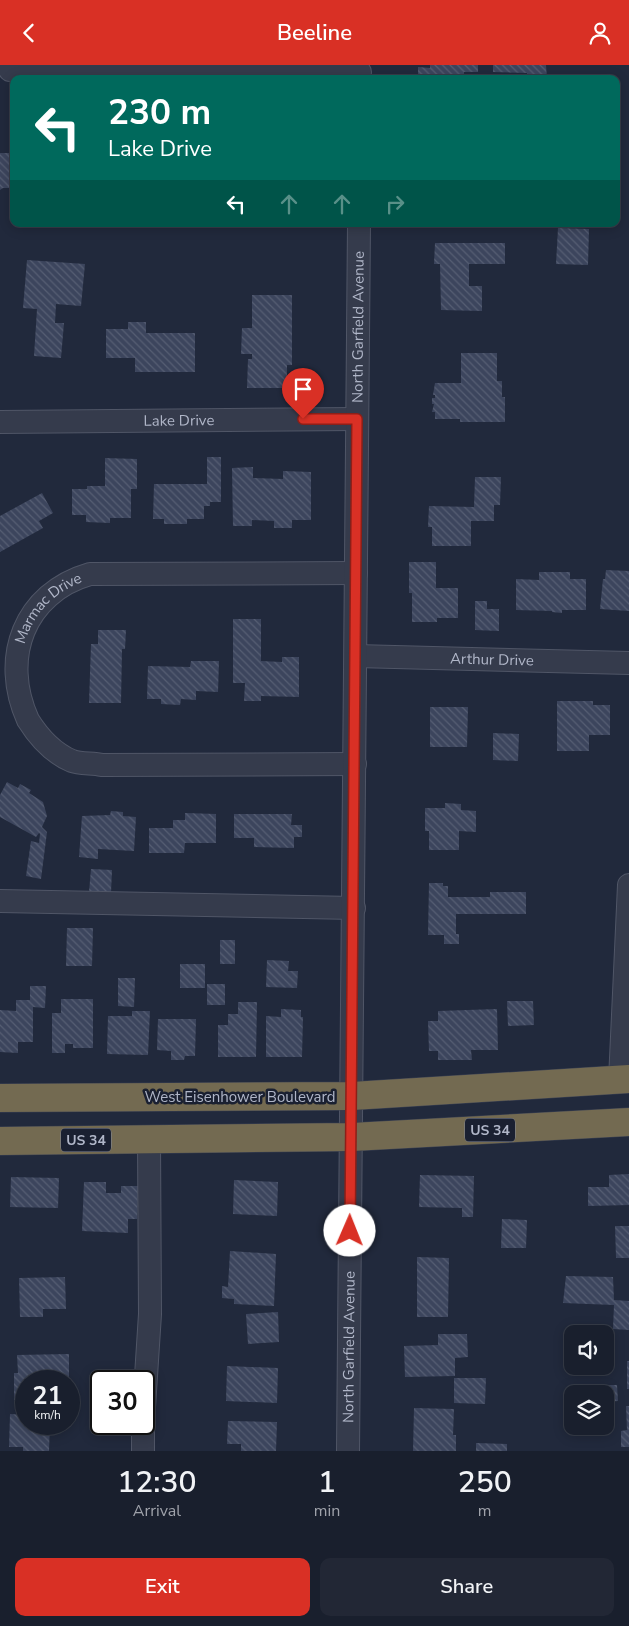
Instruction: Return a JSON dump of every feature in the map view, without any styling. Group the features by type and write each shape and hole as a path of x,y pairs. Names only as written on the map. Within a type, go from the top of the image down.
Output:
{"highway":[{"name":"West Eisenhower Boulevard","path":"0,1098 352,1096 624,1079"},
{"name":"US 34","path":"0,1141 352,1137 629,1122"}],"street":[{"path":"10,65 10,70 360,72"},
{"name":"North Garfield Avenue","path":"348,1451 359,227"},
{"name":"Lake Drive","path":"0,422 357,419"},
{"name":"Marmac Drive","path":"355,764 102,765 72,761 52,748 34,730 21,709 13,687 12,666 15,642 22,624 38,604 56,588 72,579 90,574 356,573"},
{"name":"Arthur Drive","path":"356,656 629,663"},
{"path":"624,1079 629,885"},
{"path":"0,901 354,908"},
{"path":"146,1370 150,1314 149,1139"},
{"path":"143,1435 143,1451"}],"building":[{"path":"430,65 478,65 478,72 464,72 464,75 418,75 418,67 430,68"},
{"path":"493,65 546,65 547,75 527,75 527,73 493,72"},
{"path":"0,153 10,153 10,188 0,190"},
{"path":"558,228 589,229 588,265 556,264"},
{"path":"435,243 505,243 505,264 469,264 469,286 482,286 482,311 441,310 440,264 434,264"},
{"path":"27,260 85,264 81,306 56,304 55,323 64,323 61,358 34,356 37,309 23,308"},
{"path":"252,295 292,295 292,365 287,365 287,388 247,388 248,359 252,359 252,354 241,354 242,328 252,328"},
{"path":"128,322 146,322 146,333 195,333 195,372 135,372 135,358 106,358 106,329 128,329"},
{"path":"461,353 497,353 497,381 502,381 502,397 505,397 505,422 460,422 460,419 435,419 435,412 432,412 434,404 432,404 432,398 435,398 435,395 433,395 435,383 461,383"},
{"path":"207,457 221,457 221,502 210,502 210,506 204,506 204,519 187,519 187,524 164,524 164,519 153,519 154,484 207,484"},
{"path":"105,458 137,459 137,489 131,489 131,518 110,518 110,523 86,522 86,515 72,515 72,489 87,489 87,486 105,486"},
{"path":"253,467 253,478 283,479 283,471 311,472 311,520 292,520 292,528 274,528 274,521 252,520 252,526 233,526 232,468"},
{"path":"475,477 501,477 500,505 494,505 494,521 471,521 471,546 432,546 432,527 428,527 429,506 474,507"},
{"path":"42,493 53,513 39,521 43,528 0,552 0,516"},
{"path":"409,562 436,562 436,588 458,588 458,618 437,618 437,622 412,622 412,593 409,593"},
{"path":"606,570 629,571 629,611 600,609 603,579 605,579"},
{"path":"539,572 570,572 570,579 586,579 586,610 562,610 562,613 516,610 516,579 539,580"},
{"path":"475,601 487,601 487,609 499,609 499,631 475,630"},
{"path":"233,619 261,619 261,661 282,662 282,657 299,657 299,697 261,696 261,701 244,701 245,683 233,683"},
{"path":"98,630 126,630 125,649 122,649 121,703 89,703 91,644 98,644"},
{"path":"191,661 219,661 218,692 196,691 196,700 181,699 180,705 161,704 161,699 147,699 148,666 190,667"},
{"path":"557,701 593,701 593,705 610,705 610,735 589,735 589,751 557,751"},
{"path":"430,707 468,707 467,747 430,747"},
{"path":"493,733 519,734 518,761 493,760"},
{"path":"7,782 18,788 20,784 31,790 29,793 43,802 47,816 42,827 47,832 41,879 26,876 31,841 39,843 40,834 36,837 0,817 0,795"},
{"path":"445,803 461,804 461,810 476,811 476,832 459,831 459,850 429,850 429,831 425,831 425,808 445,808"},
{"path":"111,811 123,812 123,816 136,817 134,851 98,849 98,859 79,857 82,816 110,815"},
{"path":"185,813 216,814 216,843 185,843 184,853 149,853 149,828 173,828 173,820 185,820"},
{"path":"234,814 292,814 291,825 302,825 302,837 294,837 294,848 254,847 254,838 234,838"},
{"path":"91,869 112,870 111,893 89,892"},
{"path":"429,883 443,883 443,886 448,886 448,897 490,897 490,892 526,892 526,914 456,914 456,934 459,934 459,944 444,944 444,935 428,935"},
{"path":"67,928 93,928 92,966 66,966"},
{"path":"220,940 235,940 235,964 220,964"},
{"path":"267,960 289,961 288,971 298,971 297,988 266,987"},
{"path":"180,964 205,964 205,988 180,988"},
{"path":"118,978 135,978 134,1007 118,1006"},
{"path":"207,984 225,984 225,1005 207,1005"},
{"path":"30,986 46,986 45,1008 33,1007 33,1042 18,1042 18,1053 0,1052 0,1010 16,1011 16,1000 30,1000"},
{"path":"61,999 93,999 93,1048 73,1048 73,1044 65,1044 65,1053 52,1053 52,1013 61,1013"},
{"path":"507,1001 533,1001 534,1025 508,1026"},
{"path":"238,1002 257,1002 256,1057 218,1057 218,1025 228,1025 228,1014 238,1014"},
{"path":"281,1009 301,1010 301,1017 303,1017 302,1057 266,1057 266,1016 281,1017"},
{"path":"497,1009 498,1050 471,1050 472,1060 438,1060 438,1051 429,1051 428,1021 438,1021 438,1011"},
{"path":"132,1011 150,1011 148,1055 107,1054 108,1016 132,1016"},
{"path":"158,1019 196,1019 195,1056 185,1056 184,1060 171,1060 171,1051 157,1050"},
{"path":"629,1174 629,1205 588,1206 588,1187 609,1187 609,1175"},
{"path":"420,1175 474,1176 473,1217 462,1217 462,1208 419,1207"},
{"path":"11,1177 59,1178 58,1208 10,1207"},
{"path":"234,1180 278,1182 277,1216 233,1214"},
{"path":"84,1182 106,1182 106,1193 121,1193 121,1186 138,1186 137,1219 128,1219 128,1233 82,1231"},
{"path":"502,1219 527,1220 526,1248 501,1248"},
{"path":"615,1226 629,1226 629,1258 616,1258"},
{"path":"230,1251 276,1254 274,1306 234,1304 234,1299 222,1298 222,1286 228,1287"},
{"path":"417,1257 449,1258 448,1317 417,1317"},
{"path":"566,1276 613,1277 614,1300 629,1301 629,1330 614,1329 614,1305 563,1303"},
{"path":"65,1277 66,1309 43,1309 43,1317 20,1317 19,1278"},
{"path":"278,1312 279,1342 248,1344 246,1314"},
{"path":"438,1334 467,1334 468,1357 455,1358 455,1376 405,1377 404,1346 438,1345"},
{"path":"69,1354 69,1370 18,1370 17,1355"},
{"path":"627,1361 629,1361 629,1389 627,1389"},
{"path":"227,1366 278,1368 277,1403 226,1401"},
{"path":"14,1373 15,1400 14,1400"},
{"path":"454,1378 486,1378 485,1404 454,1403"},
{"path":"614,1385 617,1385 618,1401 614,1401"},
{"path":"89,1387 90,1387 90,1409"},
{"path":"626,1406 629,1406 629,1447 621,1447 621,1431 627,1430"},
{"path":"414,1408 454,1409 453,1435 456,1435 456,1451 413,1451"},
{"path":"10,1414 15,1414 15,1435 50,1435 49,1451 23,1451 23,1447 9,1447"},
{"path":"228,1421 277,1422 276,1451 241,1451 241,1444 227,1444"},
{"path":"476,1443 507,1444 507,1451 476,1451"}],"route":[{"path":"303,419 357,419 350,1231"}]}
